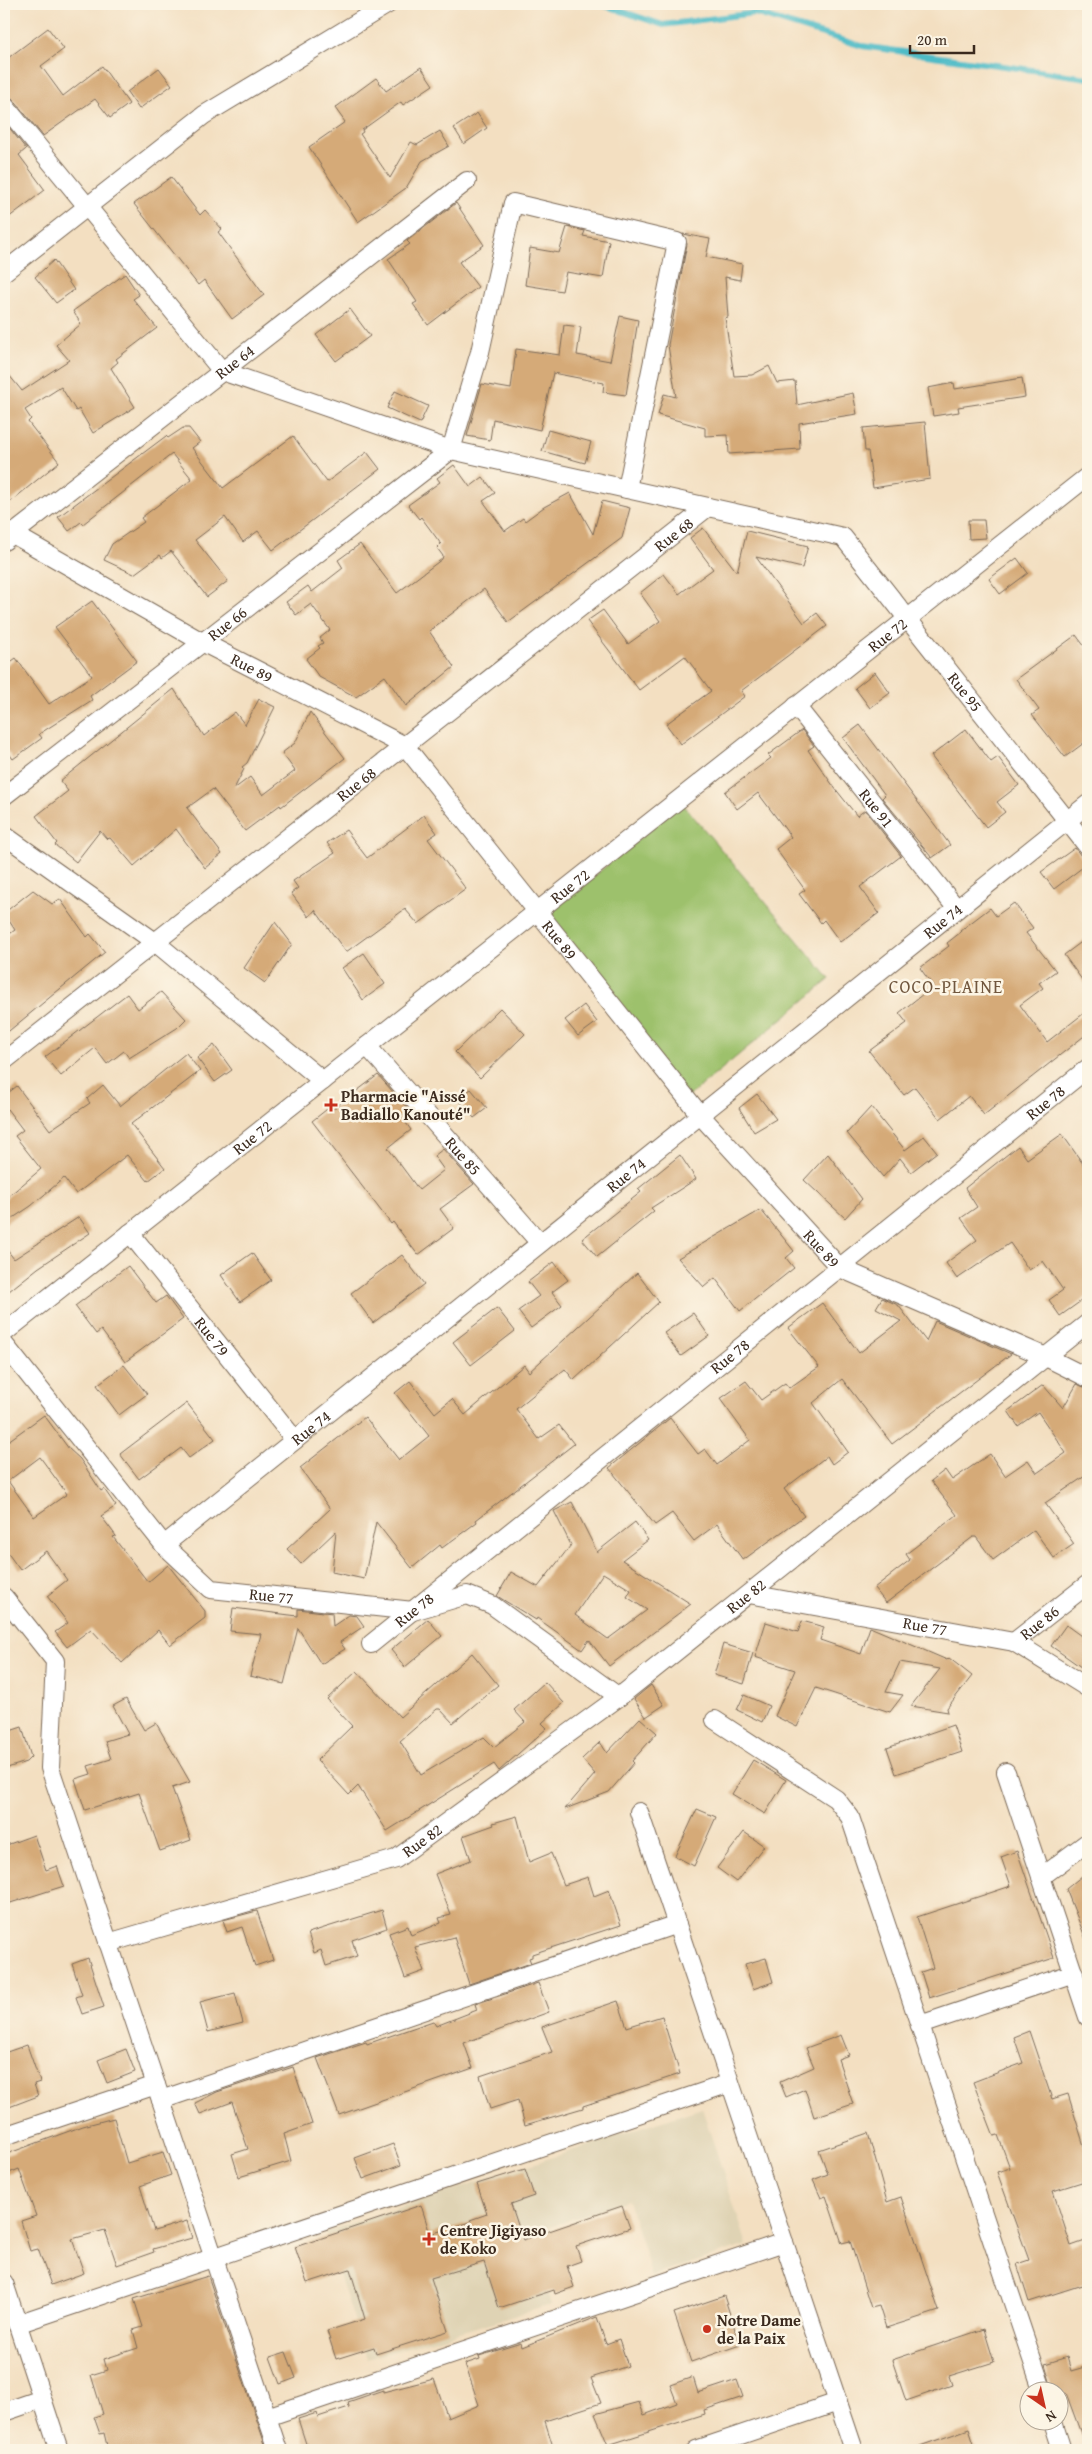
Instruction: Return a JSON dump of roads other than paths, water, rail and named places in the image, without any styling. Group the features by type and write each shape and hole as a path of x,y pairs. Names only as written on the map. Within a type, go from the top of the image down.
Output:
{"street":[{"path":"4,272 204,115 388,4"},
{"path":"4,105 222,371 451,450 708,507"},
{"name":"Rue 64","path":"6,535 467,181"},
{"path":"451,450 480,352 513,203 677,242 627,489"},
{"name":"Rue 66","path":"4,796 451,450"},
{"name":"Rue 72","path":"4,1333 1088,476"},
{"name":"Rue 95","path":"708,507 843,537 909,618 1088,847"},
{"name":"Rue 68","path":"4,1061 708,507"},
{"name":"Rue 89","path":"6,535 202,642 405,746 701,1116 840,1268 1046,1357 1088,1378"},
{"name":"Rue 91","path":"796,706 957,909"},
{"name":"Rue 74","path":"164,1545 1088,804"},
{"path":"4,835 155,942 322,1081"},
{"name":"Rue 85","path":"367,1046 540,1244"},
{"name":"Rue 78","path":"371,1644 1088,1068"},
{"name":"Rue 79","path":"130,1233 295,1440"},
{"name":"Rue 82","path":"108,1943 396,1858 619,1698 1088,1323"},
{"name":"Rue 77","path":"4,1344 164,1545 211,1589 413,1611 467,1595 492,1604 619,1698"},
{"name":"Rue 86","path":"1014,1642 1088,1584"},
{"name":"Rue 77","path":"749,1594 1014,1642 1088,1688"},
{"path":"4,1597 55,1661 50,1768 278,2450"},
{"path":"715,1720 836,1799 850,1817 1040,2382"},
{"path":"1006,1772 1088,2017"},
{"path":"639,1812 854,2450"},
{"path":"1041,1878 1088,1842"},
{"path":"4,2136 158,2092 677,1924"},
{"path":"920,2025 1074,1973"},
{"path":"18,2324 730,2083"},
{"path":"267,2417 784,2242"},
{"path":"4,2283 58,2450"},
{"path":"4,2412 42,2399"},
{"path":"696,2450 838,2402"},
{"path":"1056,2432 1062,2450"}],"waterway":[{"path":"600,4 663,25 754,13 862,46 1088,78"}],"place":[{"name":"Pharmacie \"Aissé Badiallo Kanouté\"","path":"331,1105"},
{"name":"Centre Jigiyaso de Koko","path":"429,2239"},
{"name":"Notre Dame de la Paix","path":"707,2329"}],"district":[{"name":"COCO-PLAINE","path":"946,987"}]}
